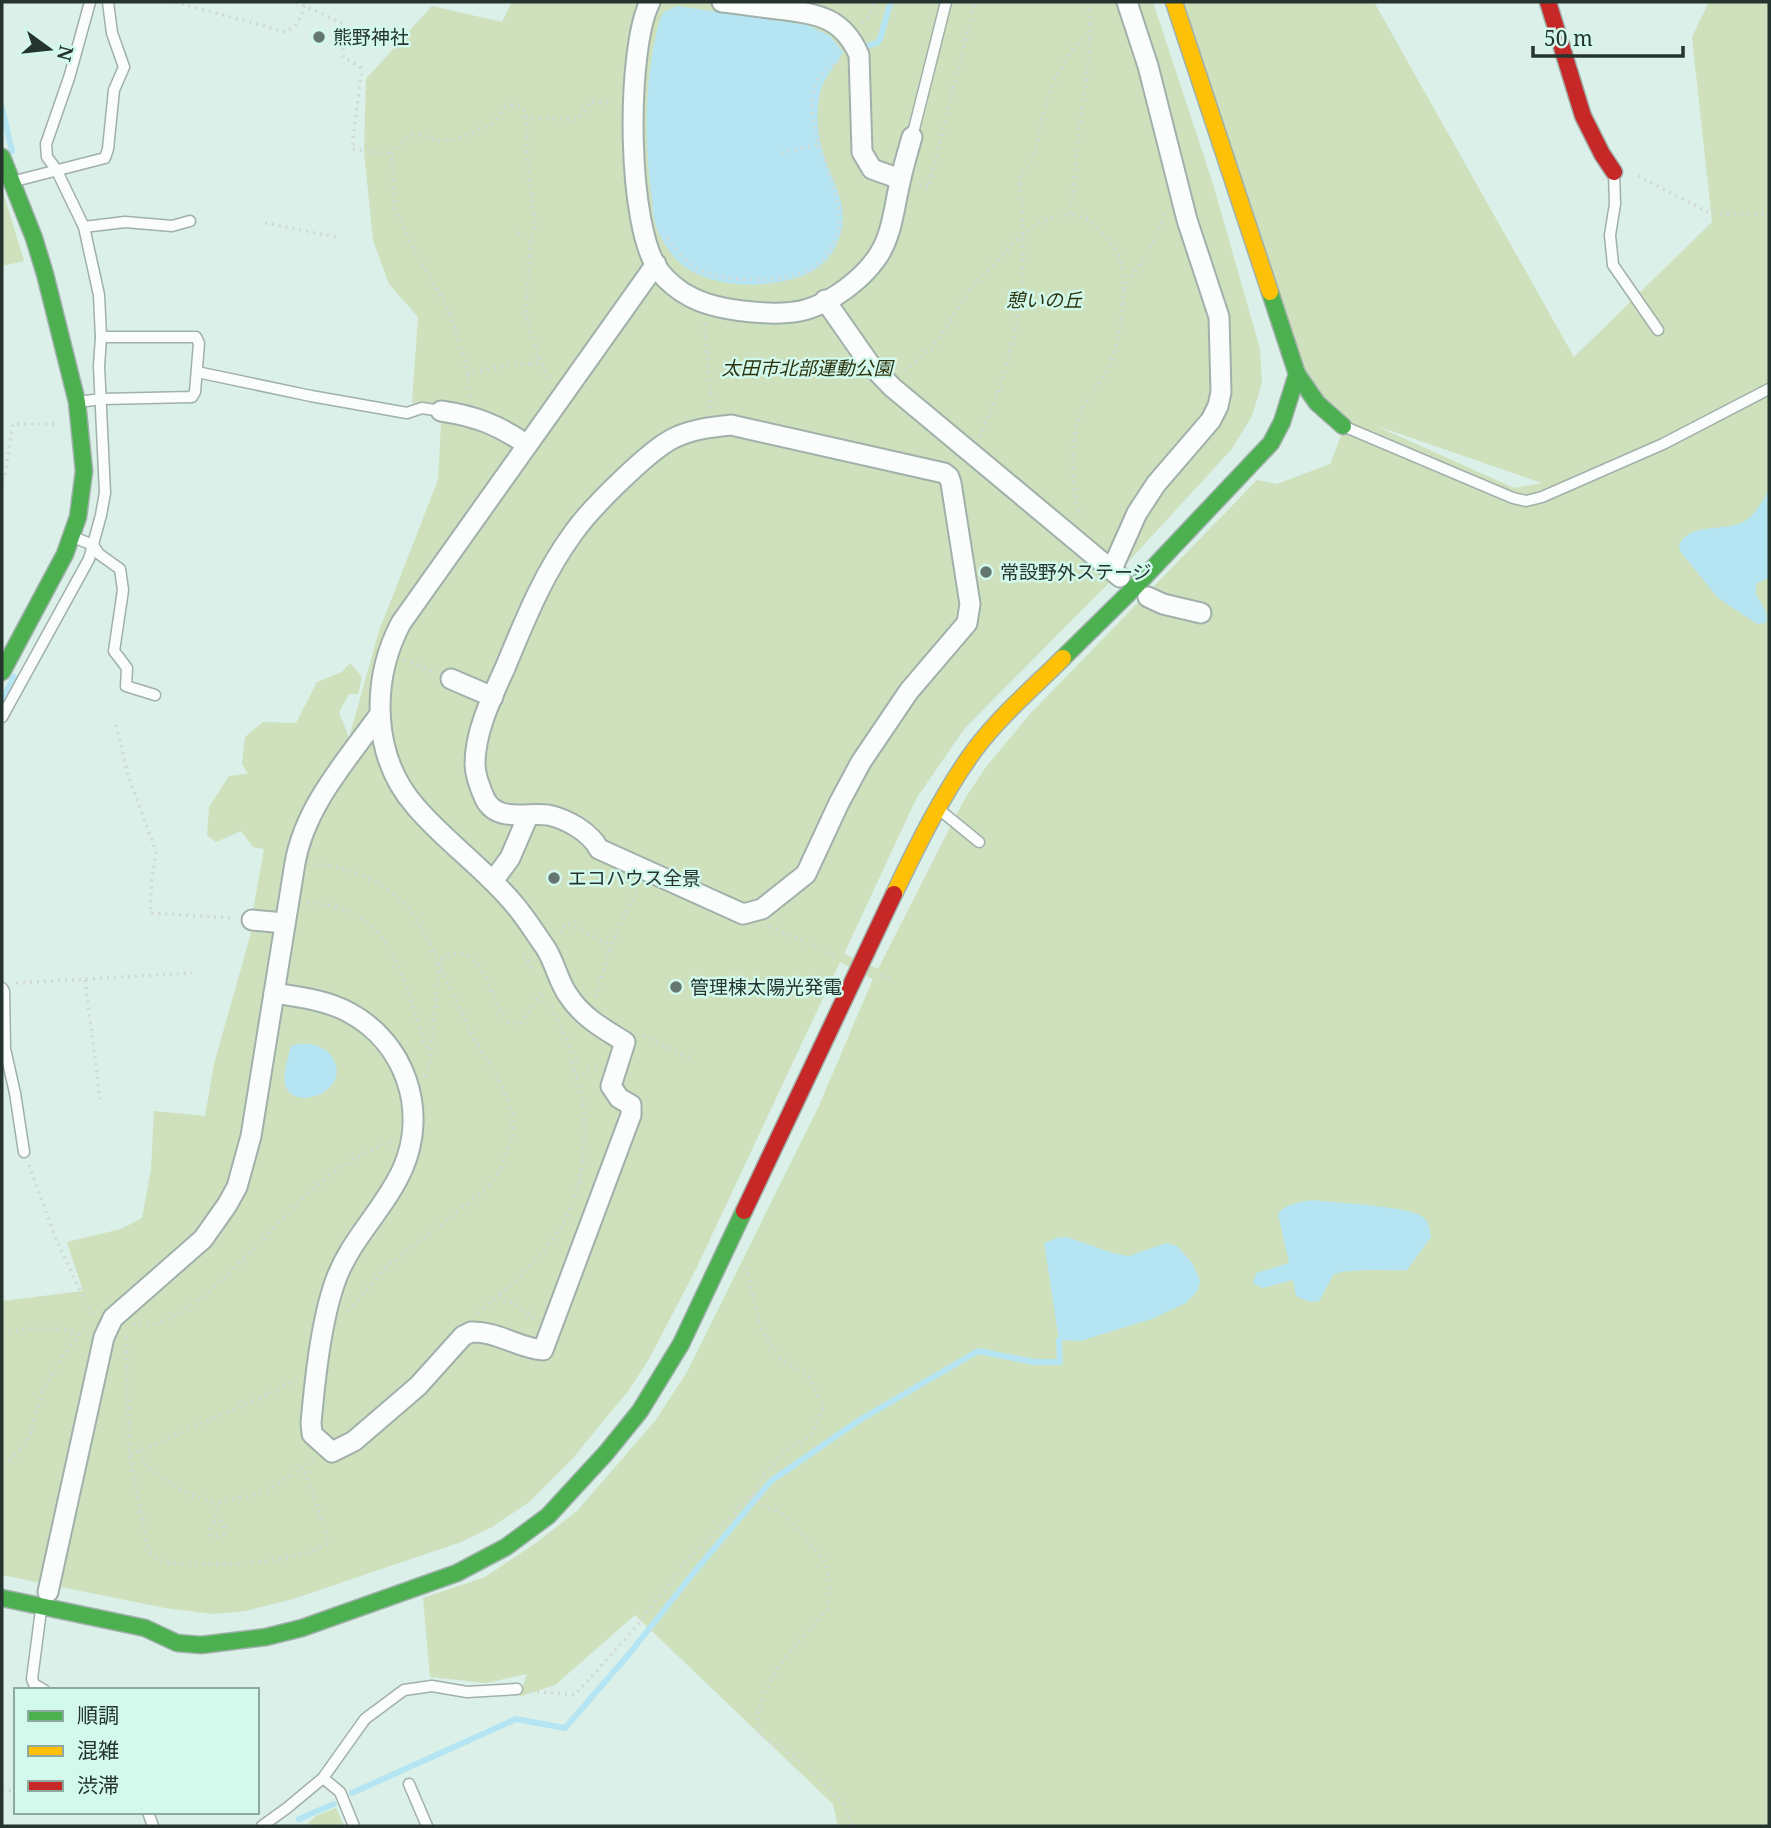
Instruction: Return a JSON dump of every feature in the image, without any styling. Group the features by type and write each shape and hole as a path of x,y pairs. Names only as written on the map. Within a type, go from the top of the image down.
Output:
{"street":[{"path":"722,2 819,15 841,28 859,55 862,152 872,169 901,179"},
{"path":"825,300 869,363 889,384 1116,573 1137,513 1156,484 1211,420 1221,392 1219,317 1187,220 1149,66 1127,2"},
{"path":"1174,2 1297,374 1312,400 1325,414 1343,426"},
{"path":"1548,2 1581,116 1599,152 1614,172"},
{"path":"644,4 633,107 634,166 640,213 645,238 660,272 689,296 705,303 768,312 790,312 809,309 849,286 876,259 890,230 912,137"},
{"path":"2,157 41,258 78,402 83,483 72,537 56,573 2,672"},
{"path":"274,993 330,1003 373,1028 390,1046 404,1069 414,1116 411,1141 403,1167 386,1198 360,1233 335,1282 318,1368 312,1434 332,1452 354,1441 409,1394 464,1336 471,1332 497,1335 543,1350 632,1109 631,1105 614,1093 611,1086 625,1042 584,1014 569,996 544,947 514,903 415,806 403,788 383,740 379,702 384,662 401,622 656,264"},
{"path":"2,1598 44,1599 145,1628 177,1643 219,1644 266,1637 302,1628 457,1573 506,1547 548,1516 606,1453 640,1411 681,1344 938,808 976,748 1005,715 1134,588 1271,443 1282,422 1297,374"},
{"path":"441,411 473,416 496,425 527,444"},
{"path":"741,426 944,473 951,483 970,604 967,623 909,691 866,753 806,874 762,909 743,914 599,849 593,838 560,819 546,815 514,816 493,809 486,801 476,774 475,753 493,697 542,581 576,529 620,483 662,445 685,433 713,427 741,426"},
{"path":"1147,597 1163,604 1201,613"},
{"path":"451,679 493,697"},
{"path":"44,1599 104,1337 118,1320 203,1239 228,1205 237,1187 251,1136 295,863 309,818 380,714"},
{"path":"493,881 510,858 528,816"},
{"path":"252,920 285,923"}],"lane":[{"path":"2,717 82,572 93,545 105,493 99,366 99,295 84,227 56,169 47,157 46,144 69,78 90,2"},
{"path":"10,182 105,158 114,90 124,67 111,33 108,2"},
{"path":"912,137 946,2"},
{"path":"1614,172 1615,204 1610,235 1613,265 1658,330"},
{"path":"84,227 125,222 172,226 190,221"},
{"path":"78,402 102,398 192,397 195,391 199,344 197,337 101,337"},
{"path":"197,372 407,413 422,408 441,411"},
{"path":"1343,426 1491,490 1526,501 1542,498 1663,444 1769,389"},
{"path":"72,537 93,545 99,554 120,569 123,578 114,651 127,668 126,686 155,695"},
{"path":"938,808 979,842"},
{"path":"2,988 3,1049 15,1093 24,1152"},
{"path":"41,1688 32,1679 44,1599"},
{"path":"262,1826 323,1778 365,1719 404,1690 432,1686 467,1692 517,1689"},
{"path":"323,1778 340,1792 354,1826"},
{"path":"409,1784 427,1826"}],"path":[{"path":"175,2 286,32 298,24 305,6"},
{"path":"296,2 344,24 343,57 360,67 361,74 352,149 391,154 414,133 441,141 458,139 490,125 506,107 514,104 523,108 535,226 531,241 525,314 540,361 555,385 565,391"},
{"path":"849,37 868,17 874,2"},
{"path":"901,179 929,187 975,2"},
{"path":"1071,213 1087,81 1089,2"},
{"path":"972,453 996,401 1014,339 1023,261 1020,176 1034,157 1045,107 1056,78 1072,50 1090,33"},
{"path":"664,229 670,243 682,256 697,268 712,274 777,279 810,270 824,259 839,232 841,215 818,145 812,112 817,85 831,66 859,55"},
{"path":"525,117 577,120 591,101 633,107"},
{"path":"781,153 818,145"},
{"path":"391,154 395,208 411,244 447,309 465,360 473,416"},
{"path":"1614,172 1625,168 1653,186 1710,213 1769,214"},
{"path":"1123,289 1157,239 1166,212"},
{"path":"889,384 930,351 969,290 1022,235 1037,224 1071,213 1084,216 1096,224 1119,256 1124,272 1122,308 1113,357 1084,405 1075,436 1073,467 1081,521"},
{"path":"265,223 336,237"},
{"path":"518,233 531,241"},
{"path":"705,303 713,427"},
{"path":"467,375 506,365 540,361"},
{"path":"2,480 13,424 81,424"},
{"path":"399,658 451,679"},
{"path":"116,725 128,775 156,852 150,913 252,920"},
{"path":"295,863 339,868 362,875 384,887 407,906 422,928 474,1039 498,1077 512,1113 513,1137 499,1174 480,1194 383,1270 345,1316"},
{"path":"561,1029 578,1020 594,1000 611,946 646,870"},
{"path":"288,902 325,903 353,912 372,926 402,969 424,1044 430,1052"},
{"path":"743,914 847,961"},
{"path":"523,954 537,946 544,947 553,942 567,923 611,946"},
{"path":"409,1086 422,1081 428,1073 443,957 453,953 474,959 482,968 503,1017 515,1024 519,1024 534,1001 558,975"},
{"path":"16,983 192,973"},
{"path":"85,980 100,1099"},
{"path":"471,1332 469,1319 499,1295 547,1248 566,1219 583,1172 584,1121 581,1088 575,1075"},
{"path":"118,1320 139,1326 160,1322 190,1308 316,1186 344,1165 390,1142 401,1139 411,1141"},
{"path":"24,1152 55,1237 93,1318"},
{"path":"517,1689 575,1695 636,1627 687,1560 752,1494 761,1478 785,1451 813,1434 823,1406 809,1377 780,1358 761,1330 745,1260"},
{"path":"499,1295 509,1304 513,1302 530,1317 553,1327"},
{"path":"118,1320 126,1334 130,1455 148,1549 155,1558 167,1562 237,1565 279,1559 322,1547 329,1542 304,1468"},
{"path":"2,1335 61,1327 79,1334 42,1392 27,1443 10,1460 2,1462"},
{"path":"130,1455 268,1394 318,1368"},
{"path":"140,1451 146,1464 170,1484 217,1503 266,1492 313,1460 332,1452"},
{"path":"752,1494 764,1507 779,1511 801,1532 825,1562 830,1584 827,1609 779,1665 766,1691 757,1713 760,1735 802,1762 844,1804 852,1826"},
{"path":"214,1522 221,1521 224,1534 215,1537 211,1535 210,1525 214,1522 217,1503"}],"green space":[{"path":"512,2 1153,2 1213,184 1260,349 1262,383 1252,416 1231,450 1105,587 965,728 916,799 844,954 878,969 964,800 986,767 1030,714 1257,480 1277,484 1330,464 1341,436 1293,348 1182,2 1374,2 1574,357 1712,222 1692,37 1709,2 1769,2 1769,1826 838,1826 833,1804 635,1615 555,1685 519,1697 527,1674 486,1683 430,1677 423,1598 485,1577 536,1543 577,1511 655,1421 687,1372 818,1108 873,979 840,962 696,1269 649,1359 629,1390 573,1458 529,1502 492,1527 461,1542 293,1599 245,1611 214,1614 165,1608 2,1575 2,1301 83,1291 67,1242 121,1229 142,1218 151,1170 154,1111 205,1116 214,1064 251,933 264,849 253,847 241,831 216,842 207,835 209,807 229,776 248,774 242,764 245,737 263,722 296,723 317,682 342,672 350,663 362,677 358,694 349,694 339,712 349,738 379,631 438,480 442,405 412,403 418,317 389,284 373,240 364,151 366,79 432,6 502,22","holes":["1374,425 1542,483 1514,488"]},
{"path":"2,189 24,261 2,266"},
{"path":"336,1808 344,1826 305,1826 316,1816"}],"water":[{"path":"677,6 807,25 830,36 843,52 822,87 818,126 825,160 840,198 843,223 840,237 827,259 803,276 764,284 729,283 704,277 683,266 672,255 659,234 654,216 648,154 648,86 660,19 664,12"},
{"path":"1769,490 1769,578 1757,583 1756,589 1767,617 1766,623 1757,624 1718,598 1680,551 1679,545 1691,533 1745,521"},
{"path":"298,1044 321,1047 332,1057 337,1068 336,1079 330,1087 312,1097 293,1095 285,1085 291,1046"},
{"path":"1313,1200 1415,1213 1427,1221 1431,1237 1407,1270 1361,1270 1334,1274 1319,1301 1310,1302 1296,1296 1293,1280 1262,1288 1253,1283 1256,1273 1289,1263 1278,1214 1289,1205"},
{"path":"1067,1237 1129,1256 1166,1243 1177,1246 1193,1264 1200,1281 1198,1290 1186,1303 1152,1319 1080,1341 1059,1340 1044,1243"}],"waterway":[{"path":"861,48 877,43 880,39 890,4"},
{"path":"2,108 12,151"},
{"path":"2,700 14,677"},
{"path":"352,1793 516,1719 565,1728 771,1481 858,1421 978,1351 1034,1362 1060,1362 1059,1340"},
{"path":"299,1819 334,1804"}],"traffic: fast":[{"path":"2,157 45,274 77,402 84,471 78,517 65,554 2,672"},
{"path":"1063,658 1134,588 1271,443 1282,422 1297,374 1270,292"},
{"path":"1297,374 1317,403 1343,426"},
{"path":"2,1598 145,1628 177,1643 201,1645 266,1637 302,1628 457,1573 506,1547 548,1516 606,1453 640,1411 681,1344 744,1211"}],"traffic: slow":[{"path":"1174,2 1270,292"},
{"path":"894,894 942,800 976,748 1063,658"}],"traffic: jam":[{"path":"1548,2 1583,116 1614,172"},
{"path":"744,1211 894,894"}],"place":[{"name":"熊野神社","path":"319,37"},
{"name":"常設野外ステージ","path":"986,572"},
{"name":"エコハウス全景","path":"554,878"},
{"name":"管理棟太陽光発電","path":"676,987"}],"park label":[{"name":"憩いの丘","path":"1044,300"},
{"name":"太田市北部運動公園","path":"807,368"}]}
